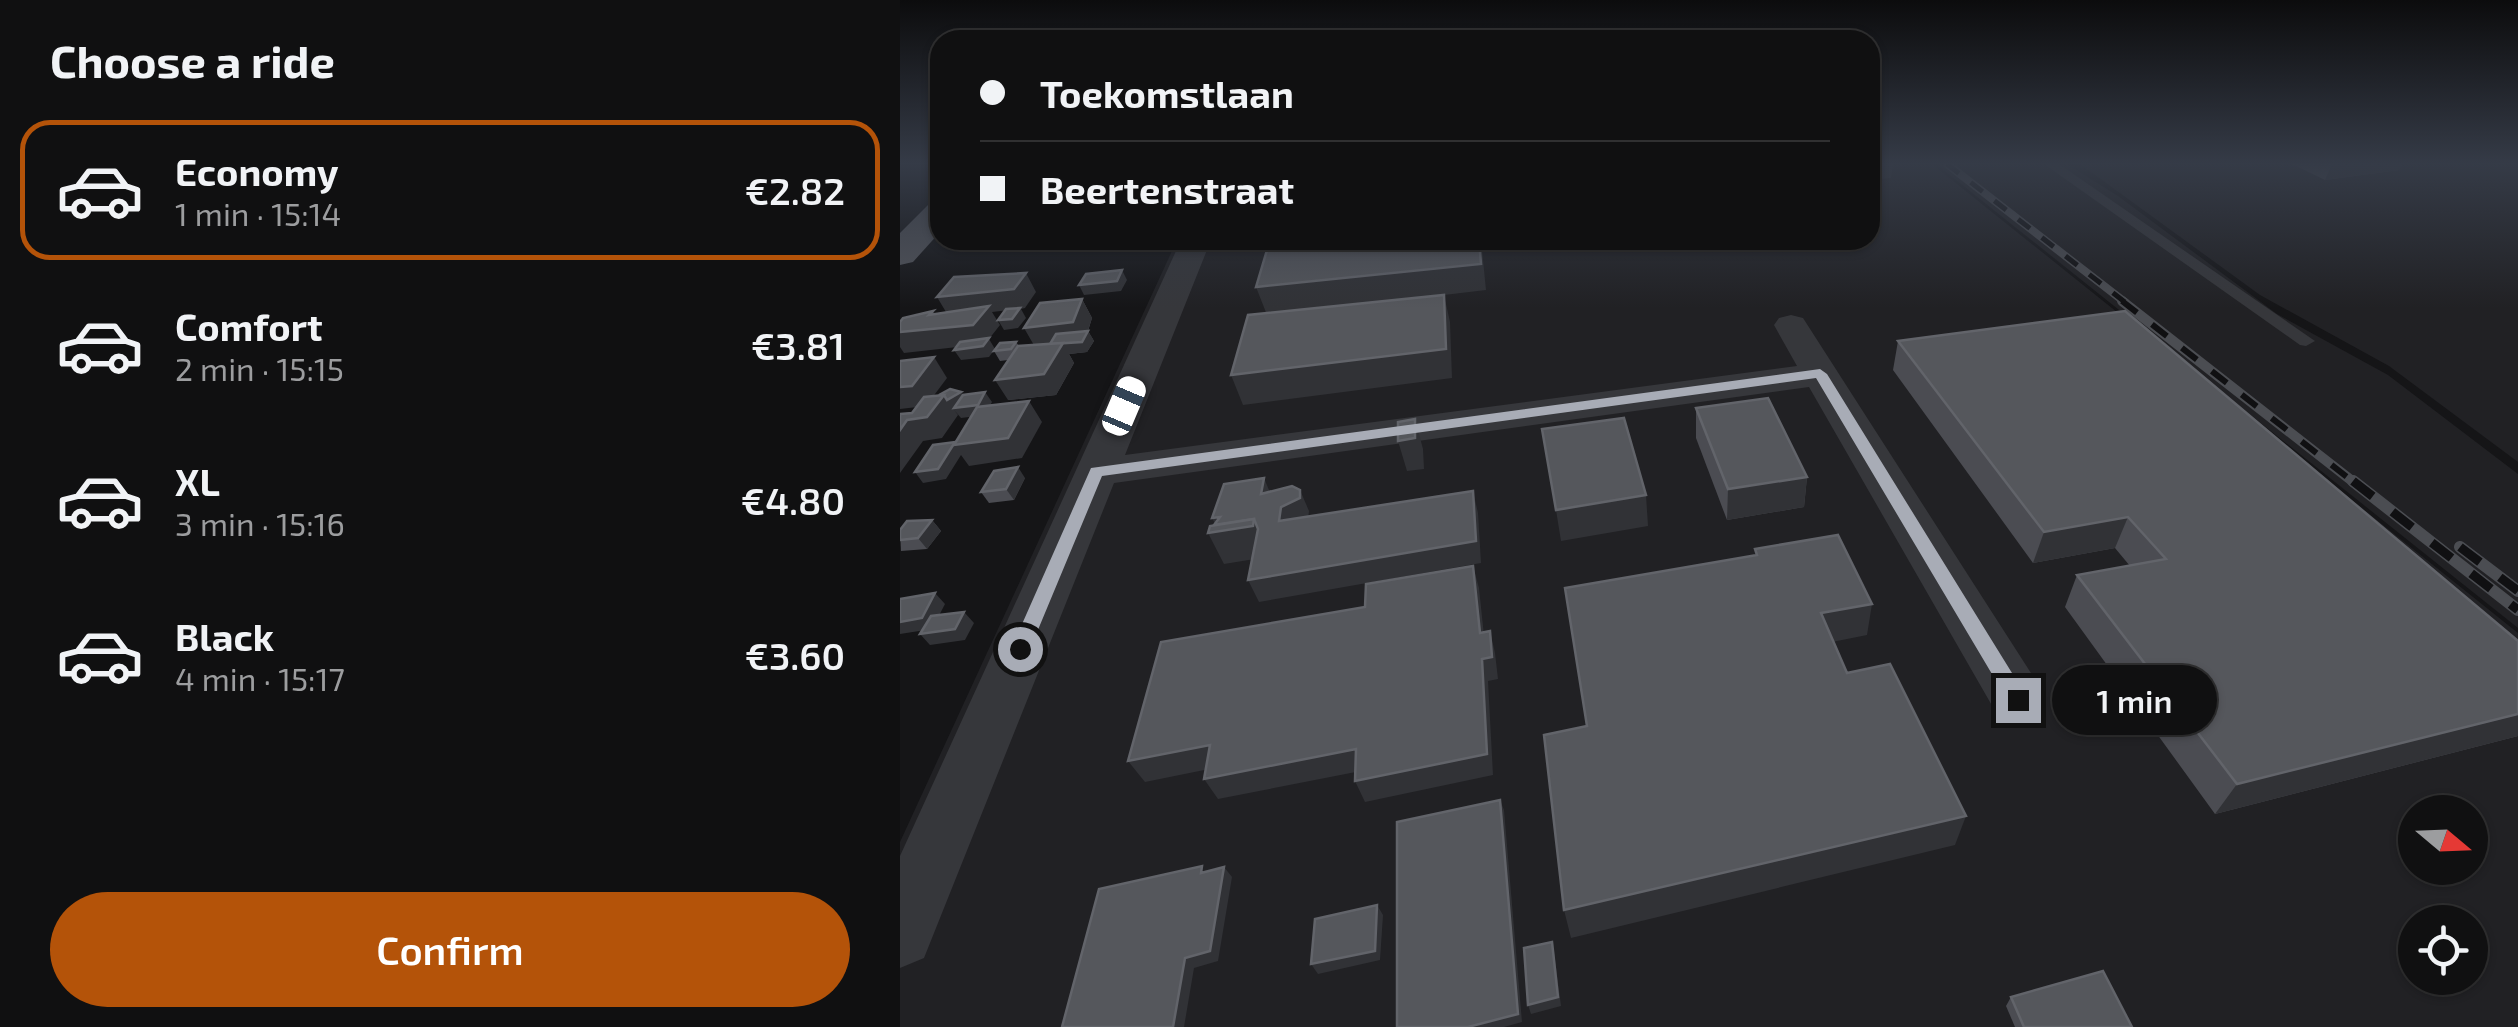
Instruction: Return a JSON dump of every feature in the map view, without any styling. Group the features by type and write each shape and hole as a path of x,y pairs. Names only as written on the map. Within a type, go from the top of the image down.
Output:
{"main road":[{"path":"900,254 930,222"},
{"path":"900,282 930,250"}],"street":[{"path":"900,934 1192,250"},
{"path":"1791,325 2018,700"},
{"path":"1096,472 1820,374"}],"lane":[{"path":"2119,212 2306,341"}],"shaded area":[{"path":"1880,212 1992,212 2518,633 2518,1027 900,1027 900,842 1172,250 1880,250"},
{"path":"1996,212 2139,212 2277,314 2388,375 2518,474 2518,628"},
{"path":"2146,212 2518,212 2518,462 2389,366 2260,295"}],"building":[{"path":"1267,250 1480,250 1481,264 1256,287"},
{"path":"1122,270 1117,281 1079,285 1086,274"},
{"path":"1026,273 1014,289 937,297 954,277"},
{"path":"1444,295 1446,349 1231,375 1248,315"},
{"path":"1082,299 1073,322 1024,328 1040,303"},
{"path":"989,306 973,325 900,332 903,318"},
{"path":"1020,308 1012,319 998,320 1006,309"},
{"path":"2125,311 2518,641 2518,714 2237,784 2077,575 2166,559 2128,517 2044,532 1898,341"},
{"path":"1088,331 1082,342 1050,344 1056,334"},
{"path":"989,338 983,346 954,350 960,342"},
{"path":"1016,342 1011,349 994,351 1000,343"},
{"path":"1063,343 1044,374 995,380 1018,346"},
{"path":"934,357 912,386 900,387 900,361"},
{"path":"950,389 961,392 947,400 939,395"},
{"path":"985,392 978,405 954,408 963,395"},
{"path":"944,395 927,417 907,420 900,430 900,414 912,413 924,397"},
{"path":"1768,398 1807,477 1728,489 1696,408"},
{"path":"1029,401 1008,438 954,445 977,407"},
{"path":"1624,418 1646,495 1556,510 1542,429"},
{"path":"1415,419 1415,438 1398,441 1398,422"},
{"path":"955,442 938,469 915,472 933,445"},
{"path":"1018,467 1006,489 981,492 994,471"},
{"path":"1264,478 1261,494 1292,486 1300,490 1300,498 1281,507 1279,521 1473,491 1476,541 1248,580 1258,529 1254,519 1214,525 1220,517 1212,518 1224,484"},
{"path":"1254,519 1253,526 1208,533 1210,526"},
{"path":"932,520 918,538 900,540 900,530 907,521"},
{"path":"1838,535 1872,604 1821,613 1847,673 1890,664 1966,816 1564,910 1544,735 1587,726 1565,588 1757,555 1755,549"},
{"path":"1473,566 1480,633 1490,631 1492,657 1482,659 1487,754 1355,781 1356,749 1204,779 1210,745 1128,761 1161,642 1365,607 1366,584"},
{"path":"935,593 922,618 900,622 900,599"},
{"path":"964,612 955,629 920,634 931,616"},
{"path":"1500,800 1518,1014 1468,1027 1397,1027 1397,822"},
{"path":"1202,866 1201,873 1224,867 1210,951 1185,958 1173,1027 1062,1027 1099,889"},
{"path":"1377,905 1375,951 1311,964 1315,919"},
{"path":"1552,942 1558,997 1528,1005 1524,948"},
{"path":"2103,971 2132,1027 2024,1027 2011,997"}],"railway":[{"path":"2009,212 2126,303"},
{"path":"2122,301 2356,484"},
{"path":"2353,481 2518,610"},
{"path":"2460,547 2518,591"}],"route":[{"path":"1020,649 1096,472 1820,374 2018,700"}]}
